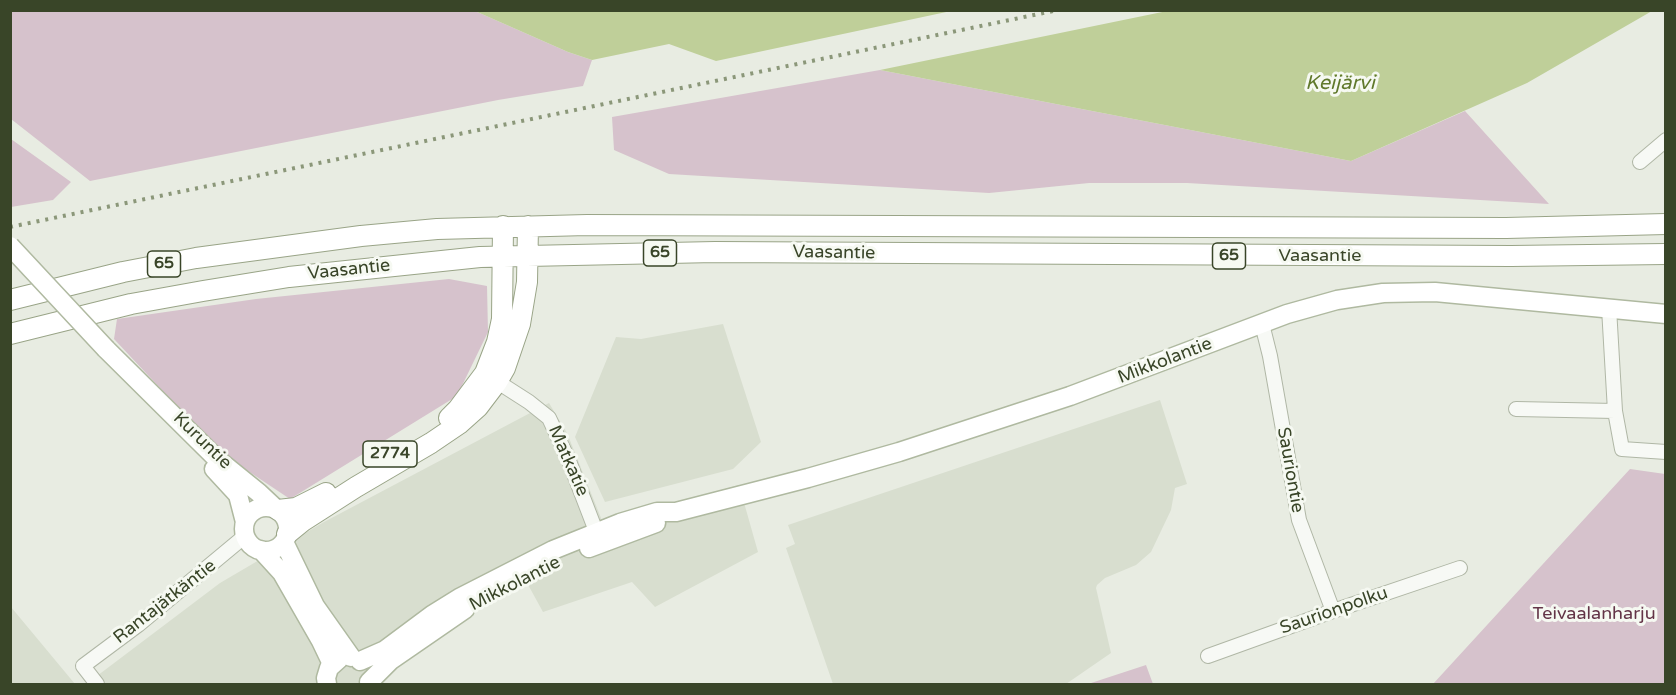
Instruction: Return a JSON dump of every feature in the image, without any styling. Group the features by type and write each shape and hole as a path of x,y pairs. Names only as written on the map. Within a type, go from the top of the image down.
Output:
{"highway":[{"name":"Vaasantie","path":"10,300 123,272 196,258 362,236 437,229 503,226 736,225 1506,228 1665,224"},
{"name":"2774","path":"286,538 303,521 459,424 478,407 491,378 502,319 503,226"},
{"name":"2774","path":"277,509 296,508 315,500 444,421 505,368 520,324 527,282 528,226"},
{"name":"Vaasantie","path":"10,334 131,304 278,279 480,256 715,252 1511,256 1665,254"}],"main road":[{"name":"Kuruntie","path":"10,246 129,374 149,402 229,484 241,502 245,529"},
{"name":"Mikkolantie","path":"326,678 341,658 356,659 385,650 432,615 461,597 553,550 663,520 675,512 808,478 908,449 1070,396 1262,324 1336,300 1383,292 1435,292 1665,314"},
{"name":"Kuruntie","path":"129,374 155,396 217,459 277,509"},
{"path":"326,678 321,641 282,573 261,550 253,546 245,529 249,514 255,509 267,506 277,509 287,521 286,538 315,606 369,674 369,683"},
{"path":"261,550 273,549 286,538"},
{"name":"Mikkolantie","path":"369,683 391,660 466,608 599,538"}],"street":[{"path":"1640,162 1665,140"},
{"path":"1609,309 1615,411 1622,449 1665,452"},
{"name":"Sauriontie","path":"1262,324 1269,349 1299,520 1333,611"},
{"name":"Matkatie","path":"491,378 529,402 549,418 566,453 599,538"},
{"path":"1516,409 1615,411"},
{"name":"Rantajätkäntie","path":"97,684 83,666 145,620 245,529"},
{"name":"Saurionpolku","path":"1208,656 1460,568"}],"shaded area":[{"path":"723,324 761,442 733,469 605,502 575,437 616,337 641,339"},
{"path":"1160,400 1187,484 1175,488 1171,510 1151,552 1136,565 1105,578 1097,585 1111,653 1066,684 833,684 786,548 795,544 788,525"},
{"path":"549,403 567,433 603,523 739,485 758,552 655,607 632,582 543,612 526,581 404,655 372,684 91,684 89,682 220,583 324,522"},
{"path":"11,607 75,684 11,684"}],"green space":[{"path":"10,11 475,11 568,52 592,60 583,86 498,100 90,181 11,119"},
{"path":"880,70 1351,161 1465,111 1549,204 1187,183 1089,183 989,193 669,174 614,150 612,117"},
{"path":"11,139 71,182 53,200 11,207"},
{"path":"449,279 487,286 488,332 457,396 290,499 221,453 114,339 117,319 256,299"},
{"name":"Teivaalanharju","path":"1630,469 1665,474 1665,684 1433,684"},
{"path":"1146,665 1153,684 1088,684"}],"water":[{"name":"Keijärvi","path":"1172,10 1652,11 1527,83 1351,161 880,70"},
{"path":"475,11 951,11 716,61 669,44 592,60 568,52"}],"railway":[{"path":"10,227 1058,10"}]}
